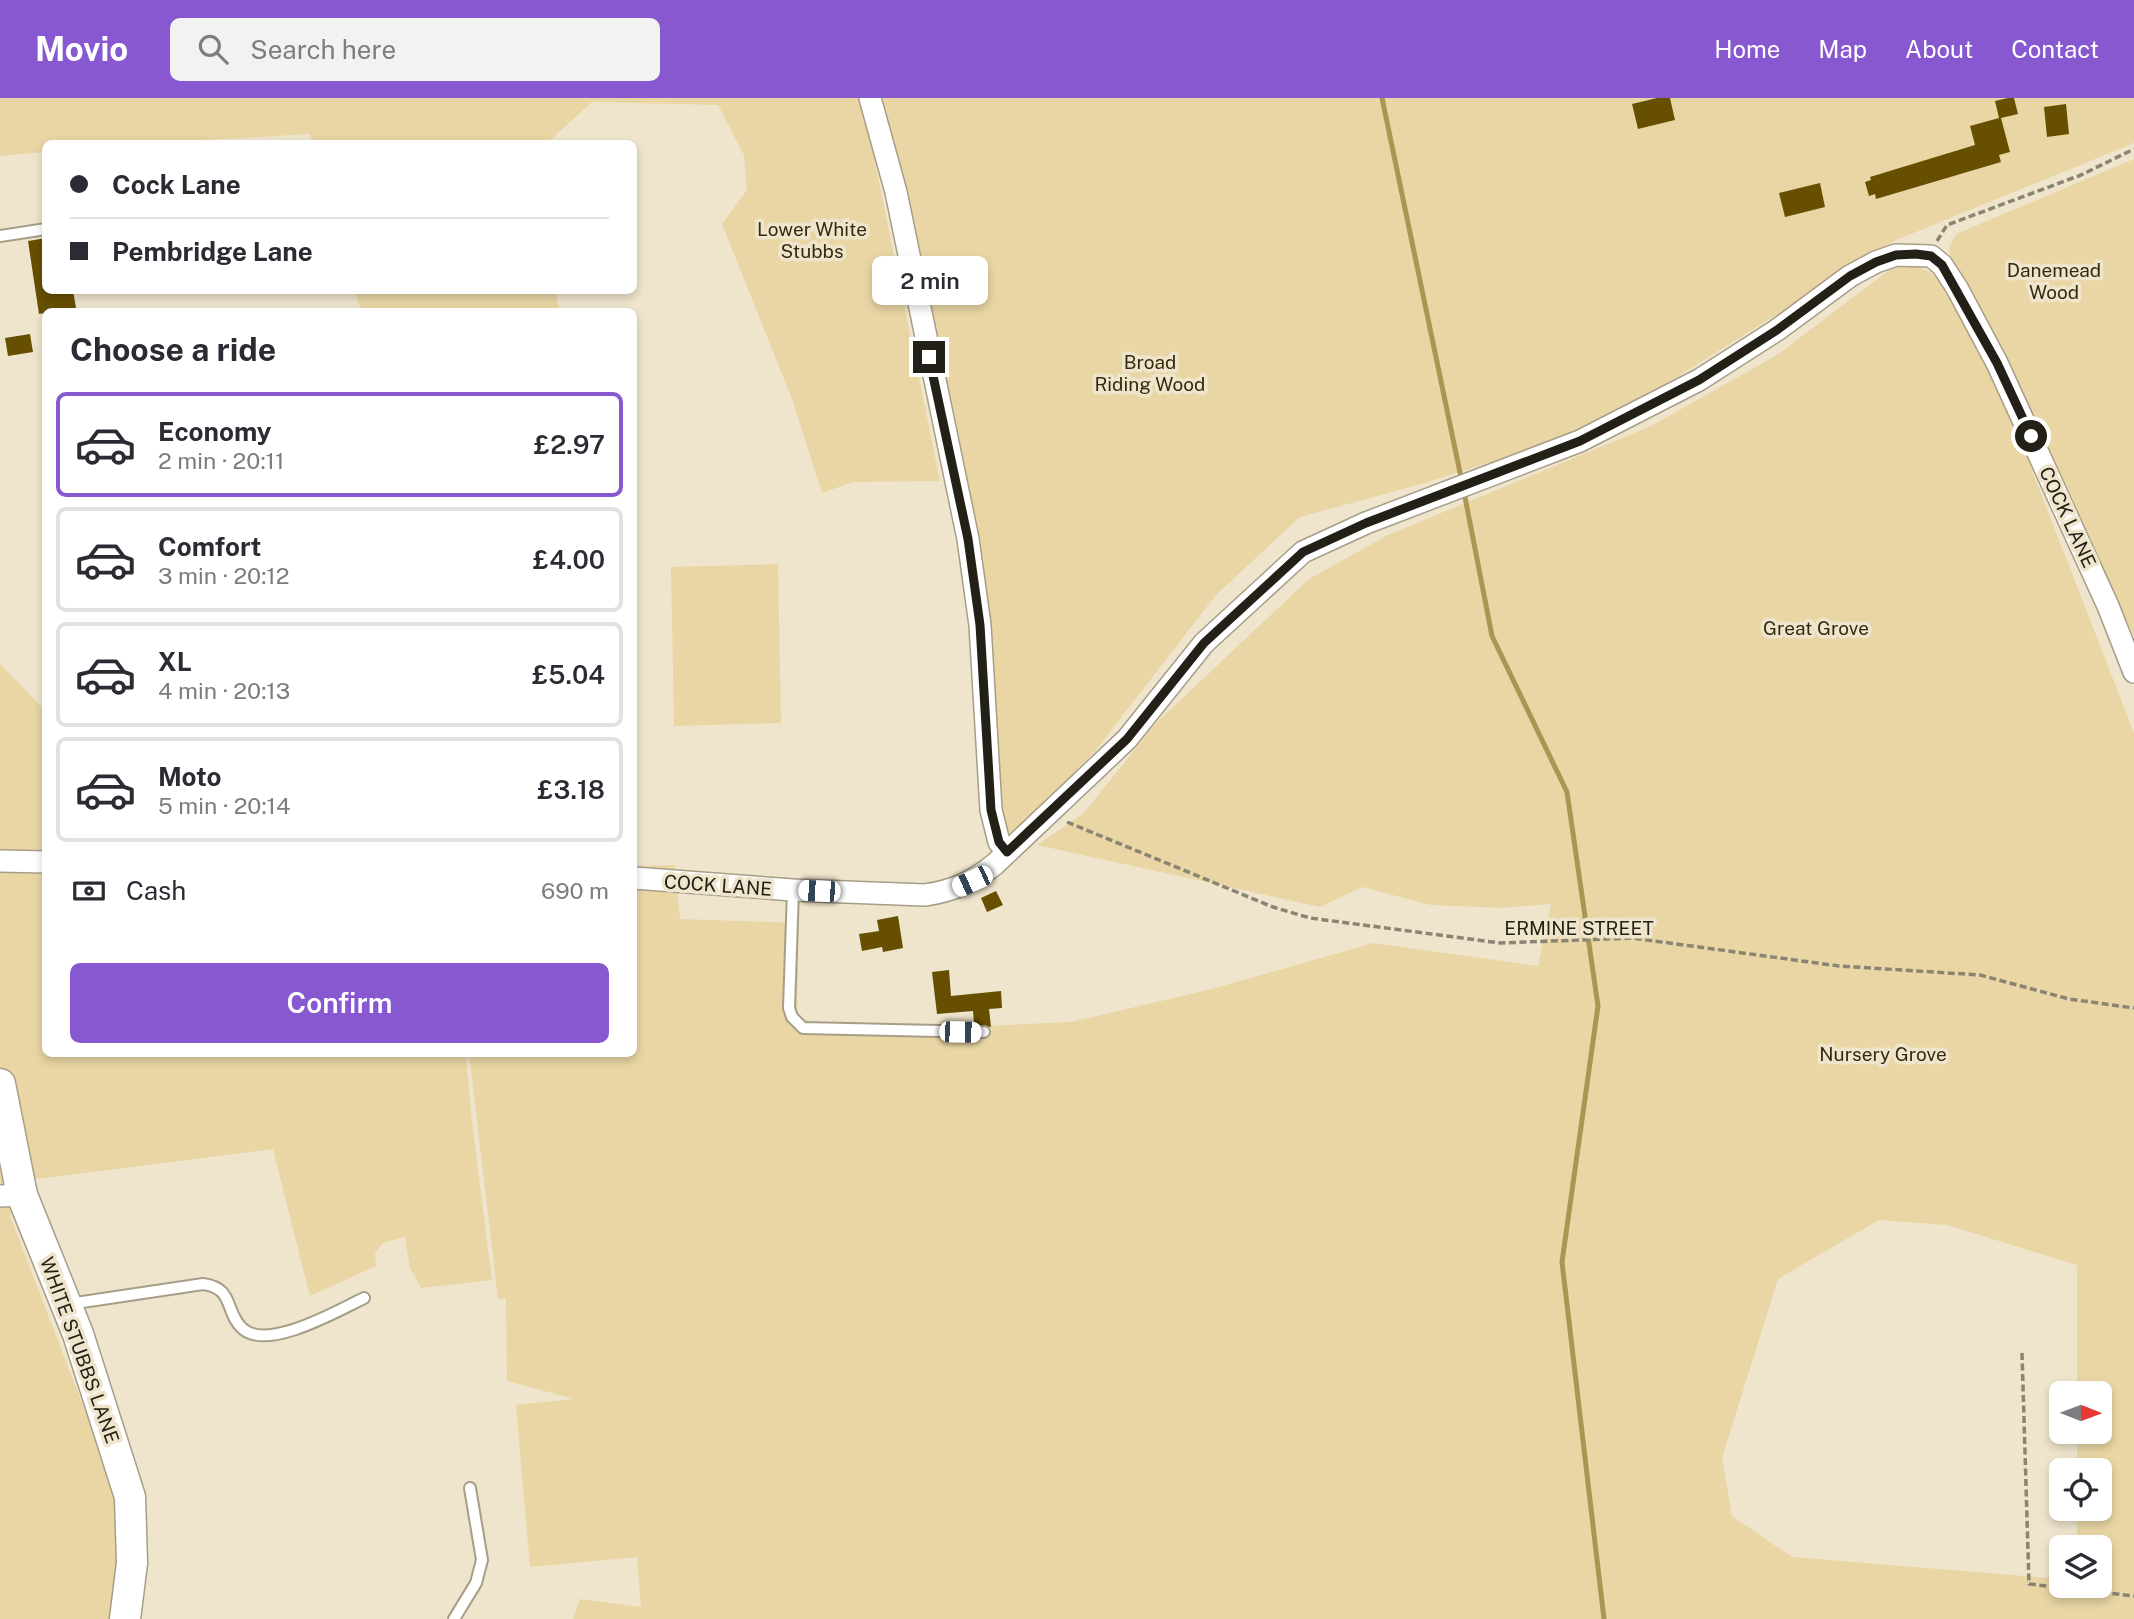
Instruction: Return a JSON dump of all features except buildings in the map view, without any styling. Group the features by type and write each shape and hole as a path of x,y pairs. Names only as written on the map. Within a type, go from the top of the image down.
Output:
{"street":[{"path":"870,98 896,192 968,539 980,625 991,810 999,842 1007,852"},
{"name":"COCK LANE","path":"637,878 793,890 925,895 943,892 972,881 1039,824 1127,739 1204,643 1303,552 1366,523 1580,441 1699,380 1777,330 1850,276 1896,255 1931,256 1942,265 1957,288 1997,363 2108,606 2134,672"},
{"path":"0,861 42,862"},
{"name":"WHITE STUBBS LANE","path":"0,1084 11,1195 66,1305 130,1497 132,1563 125,1619"}],"lane":[{"path":"0,236 42,230"},
{"path":"793,890 789,1008 792,1017 803,1028 984,1032"},
{"path":"66,1305 203,1283 216,1286 225,1295 243,1329 256,1334 272,1335 313,1322 364,1298"},
{"path":"454,1619 475,1583 482,1560 470,1488"}],"path":[{"path":"1931,256 1947,225 2081,175 2134,149"},
{"name":"ERMINE STREET","path":"1039,824 1055,820 1073,823 1273,907 1310,918 1500,943 1632,938 1839,965 1980,975 2069,999 2134,1008"},
{"path":"2022,1353 2029,1584 2134,1596"}],"green space":[{"name":"Lower White Stubbs","path":"0,98 862,98 940,481 853,482 822,493 792,399 722,224 747,190 744,155 718,105 592,102 550,140 312,140 310,134 205,140 42,140 42,152 0,156"},
{"name":"Broad Riding Wood","path":"883,98 2134,98 2134,143 1894,241 1672,380 1557,441 1425,483 1300,517 1216,595 1096,750 1024,825 1012,833 1005,831 913,229"},
{"name":"Danemead Wood","path":"2134,159 2134,637 2005,362 1951,262 1949,247 1956,234"},
{"path":"1896,265 1913,265 1929,272 1949,287 2000,388 2134,733 2134,1619 573,1619 580,1599 641,1607 637,1557 530,1567 516,1405 574,1399 507,1381 506,1298 498,1299 469,1057 637,1057 637,866 675,865 680,919 799,923 797,1019 881,1031 1071,1022 1212,989 1373,943 1538,966 1551,904 1502,908 1431,905 1362,887 1320,907 1037,845 1084,813 1156,723 1309,579 1388,535 1651,426 1777,355","holes":["1879,1220 1947,1225 2077,1265 2077,1381 2112,1381 2112,1444 2077,1444 2077,1458 2112,1458 2112,1521 2077,1521 2077,1535 2112,1535 2112,1598 2049,1598 2049,1578 1792,1557 1732,1516 1722,1458 1778,1279"]},
{"path":"356,294 556,294 559,308 360,308"},
{"path":"778,564 781,723 674,726 671,567"},
{"path":"0,664 42,707 42,1057 466,1057 492,1280 421,1288 410,1268 405,1237 383,1243 375,1253 376,1266 310,1296 273,1149 30,1180 10,1216 114,1486 121,1561 112,1619 0,1619"}],"waterway":[{"path":"1382,98 1462,482"},
{"path":"1464,492 1492,636 1567,792 1598,1006 1562,1262 1604,1619"}],"route":[{"path":"929,357 968,539 980,625 991,810 994,829 1007,852 1127,739 1204,643 1303,552 1366,523 1580,441 1699,380 1777,330 1850,276 1876,262 1896,255 1916,254 1931,256 1942,265 1997,363 2031,436"}],"park label":[{"name":"Great Grove","path":"1816,628"},
{"name":"Nursery Grove","path":"1883,1054"}]}
